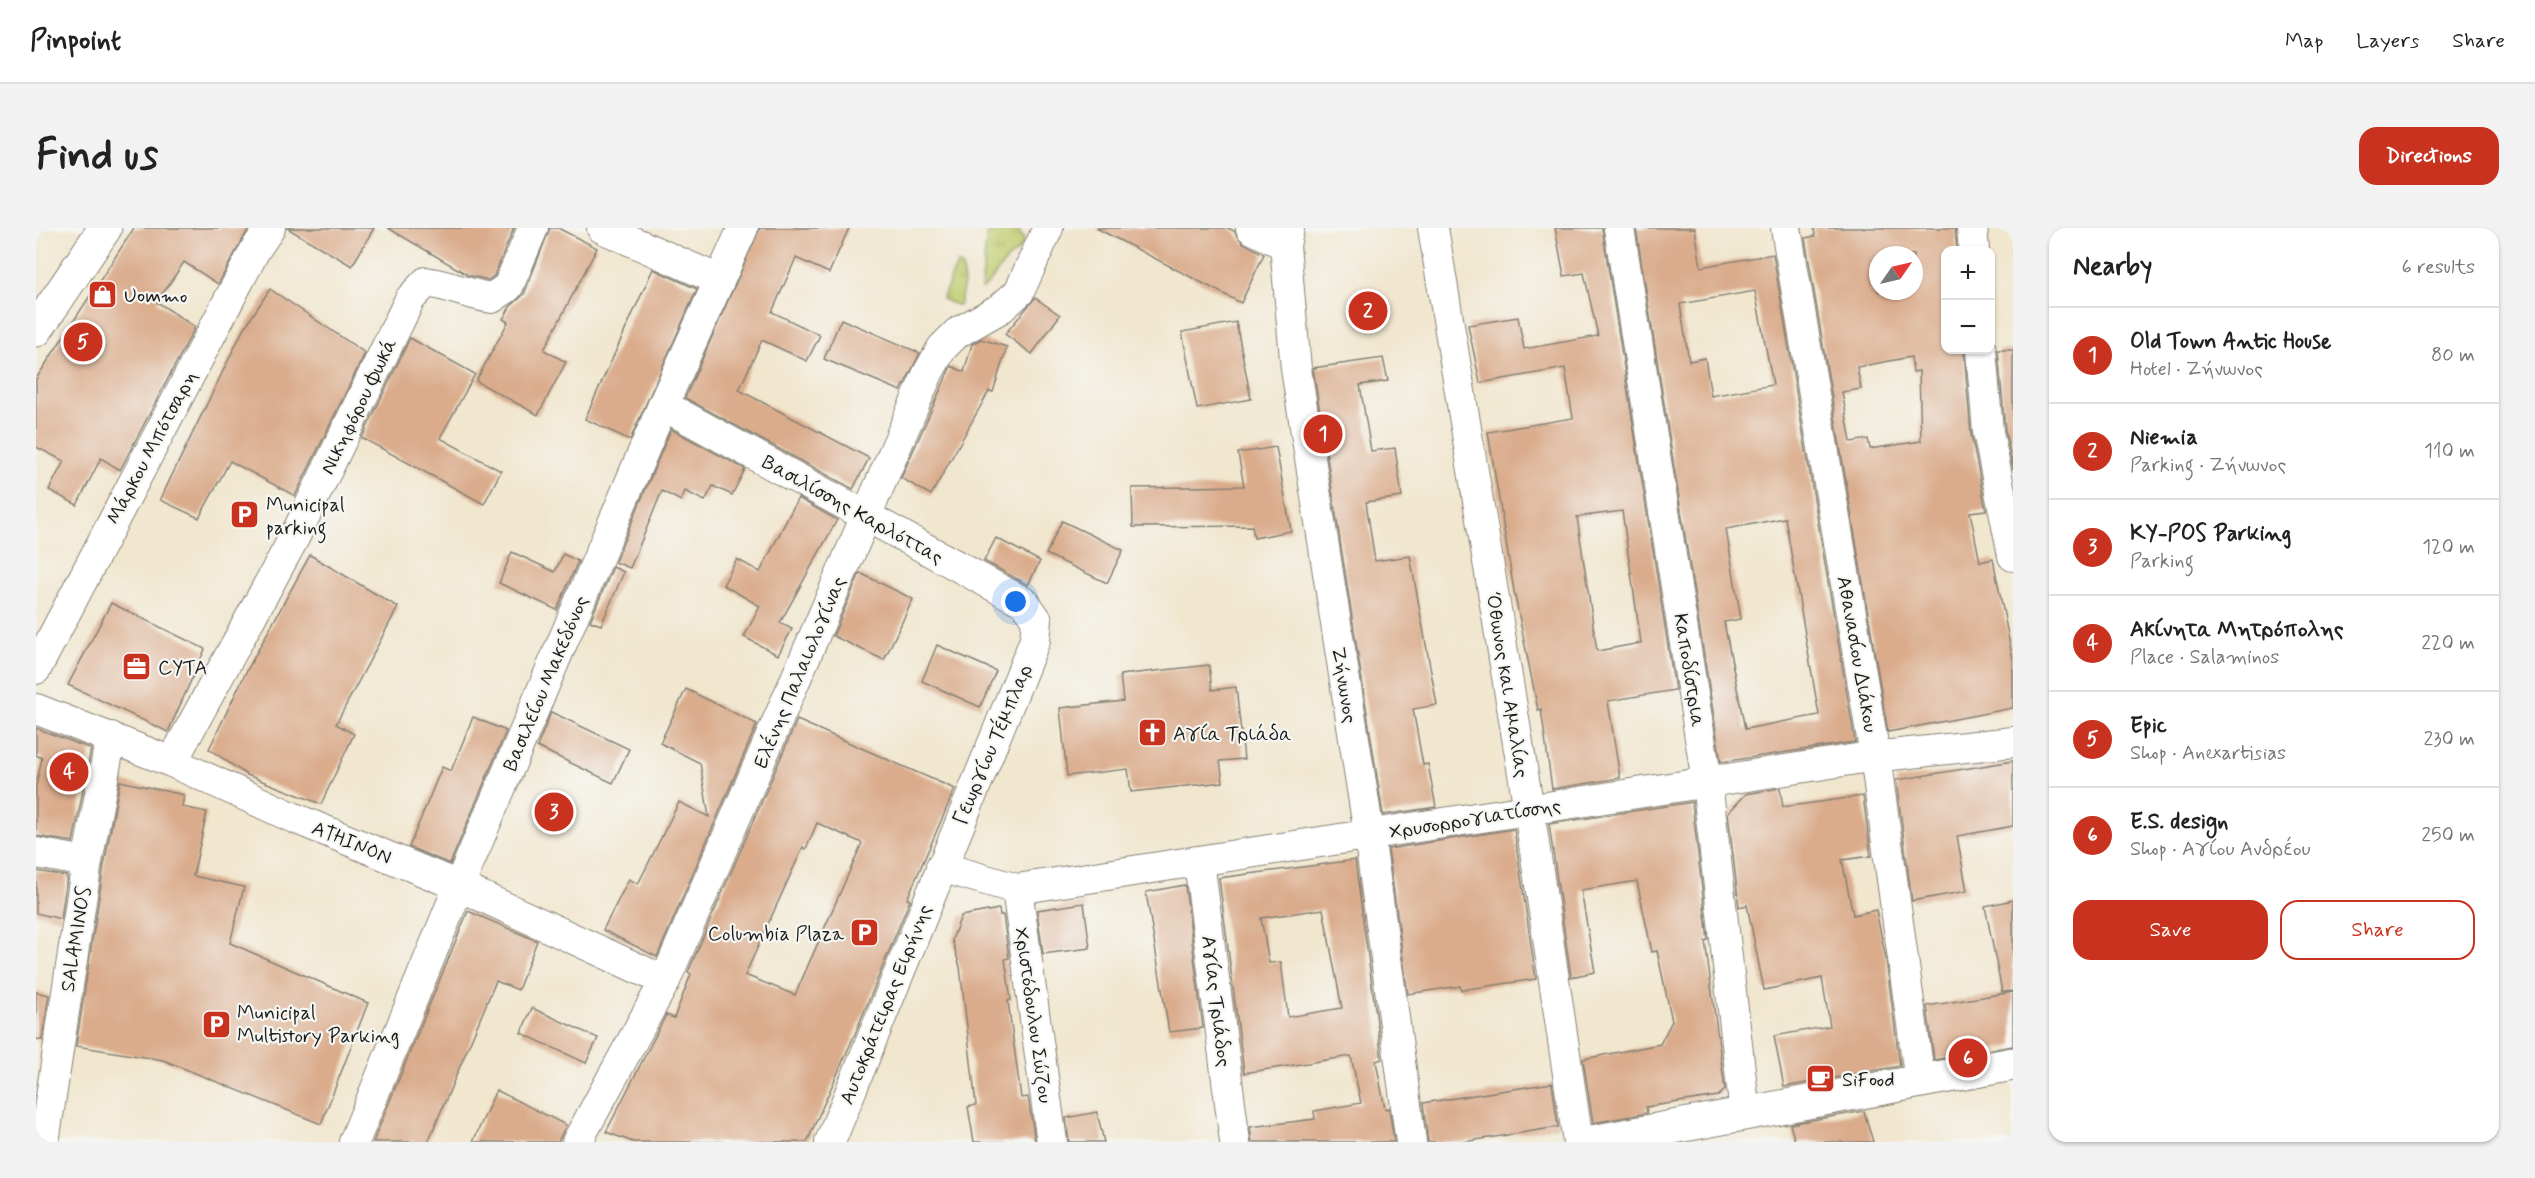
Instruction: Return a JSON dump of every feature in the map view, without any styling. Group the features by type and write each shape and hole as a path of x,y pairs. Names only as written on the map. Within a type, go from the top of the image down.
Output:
{"street":[{"path":"36,330 46,295 105,228"},
{"name":"Μάρκου Μπότσαρη","path":"36,669 255,250 270,228"},
{"name":"Νικηφόρου Φωκά","path":"172,762 295,537 410,299 426,282 442,284 468,295 492,298 508,287 533,228"},
{"path":"602,228 719,280"},
{"name":"Βασιλείου Μακεδόνος","path":"354,1142 459,886 663,405 743,228"},
{"name":"Ελένης Παλαιολογίνας","path":"577,1142 665,981 928,373 942,348 957,333 1001,308 1019,292 1048,228"},
{"path":"1251,228 1287,236"},
{"name":"Όθωνος και Αμαλίας","path":"1433,228 1529,810 1578,1142"},
{"name":"Καποδίστρια","path":"1619,228 1707,782 1744,1114"},
{"name":"Αθανασίου Διάκου","path":"1786,228 1875,756 1920,1082"},
{"path":"1972,228 1974,246"},
{"name":"Ζήνωνος","path":"1287,236 1296,369 1369,834 1411,1142"},
{"path":"1982,354 2000,432 2013,556"},
{"name":"Βασιλίσσης Καρλόττας","path":"663,405 1026,603 1037,620"},
{"name":"Γεωργίου Τέμπλαρ","path":"941,867 1035,640 1037,620"},
{"name":"ATHINON","path":"36,708 172,762 292,817 459,886 665,981"},
{"name":"SALAMINOS","path":"44,1142 87,862 111,737"},
{"name":"Χρυσορρογιατίσσης","path":"941,867 1017,889 1875,756 2013,742"},
{"path":"36,853 87,862"},
{"name":"Αγίας Τριάδος","path":"1199,861 1235,1142"},
{"name":"Αυτοκράτειρας Ειρήνης","path":"830,1142 941,867"},
{"name":"Χριστόδουλου Σώζου","path":"1017,889 1052,1142"},
{"path":"1592,1142 2013,1064"}],"green space":[{"path":"997,228 1017,228 1024,240 1019,249 981,290 987,235"},
{"path":"957,264 962,267 964,283 959,306 942,299"}],"building":[{"path":"134,228 249,228 218,284 184,262 157,302 195,327 120,470 101,458 77,505 49,490 64,461 36,447 36,379"},
{"path":"287,228 374,228 352,266"},
{"path":"388,228 514,228 494,276 488,280 468,275"},
{"path":"550,228 558,228 597,248 544,350 566,362 538,415 476,381 508,322 503,319 510,307 524,294"},
{"path":"760,228 849,228 829,273 796,258 772,312 820,335 807,361 762,340 739,390 869,458 853,489 685,398"},
{"path":"1096,228 1228,228 1234,231 1243,243 1264,254 1241,303"},
{"path":"1555,228 1602,228 1675,690 1608,701 1620,778 1552,789 1541,709 1538,710 1514,591 1488,432 1573,418 1565,368 1480,383 1468,325 1518,317 1524,349 1598,336 1584,273 1564,276","holes":["1622,511 1641,643 1597,651 1577,517"]},
{"path":"1636,228 1695,228 1701,267 1773,254 1855,742 1721,762","holes":["1755,291 1773,385 1711,396 1705,358 1689,361 1680,304","1785,518 1819,715 1745,729 1724,622 1741,619 1726,529"]},
{"path":"1814,228 1955,228 1957,246 1941,246 1941,354 1964,354 1971,434 1986,510 1970,512 1980,562 1993,559 2013,660 2013,708 1888,732 1805,238 1815,236","holes":["1911,357 1913,372 1919,371 1921,441 1870,449 1868,439 1851,442 1842,392 1861,389 1857,367"]},
{"path":"653,269 697,289 630,440 585,419"},
{"path":"270,289 365,353 295,496 230,461 199,518 160,500 243,330"},
{"path":"1035,298 1060,315 1032,354 1005,334"},
{"path":"841,319 920,353 901,391 824,359"},
{"path":"1236,322 1251,399 1197,409 1182,332"},
{"path":"410,338 475,374 440,438 501,471 484,504 362,438"},
{"path":"981,339 1007,347 993,392 989,391 931,495 901,478 951,366 964,372 972,344"},
{"path":"1998,350 2013,350 2013,469 2005,430"},
{"path":"1383,358 1388,381 1360,385 1371,451 1395,448 1402,497 1366,502 1375,561 1410,556 1437,705 1413,709 1423,765 1428,764 1436,807 1383,815 1313,368"},
{"path":"671,429 745,469 732,495 713,486 705,501 685,491 681,501 662,491 630,568 615,562"},
{"path":"1276,447 1291,531 1254,538 1252,526 1133,527 1132,488 1244,486 1238,453"},
{"path":"798,498 837,520 780,623 792,629 778,655 744,637 760,606 723,585 737,559 760,572"},
{"path":"1062,521 1123,550 1107,583 1046,554"},
{"path":"996,538 1040,561 1028,585 984,561"},
{"path":"512,552 555,572 563,554 578,561 557,610 499,583"},
{"path":"310,555 398,607 336,724 354,734 321,804 247,775 209,749 245,674"},
{"path":"613,567 624,572 601,625 590,621"},
{"path":"860,573 913,599 884,660 833,636"},
{"name":"CYTA","path":"111,603 205,649 168,732 68,685"},
{"path":"937,645 996,671 980,707 922,681"},
{"name":"Αγία Τριάδα","path":"1209,665 1212,690 1236,687 1244,759 1220,761 1223,782 1131,792 1128,769 1067,776 1060,708 1123,701 1120,675"},
{"path":"686,689 757,724 657,957 603,930 629,879 638,884 679,802 709,817 700,763 660,743"},
{"path":"551,712 629,749 613,783 537,747"},
{"path":"473,717 506,731 450,864 409,847 442,767 451,771"},
{"path":"797,720 955,789 907,899 910,900 855,1034 807,1142 633,1142 606,1132 666,1015 674,1018 691,974 688,972","holes":["817,823 862,843 795,995 745,975 803,847 806,849"]},
{"path":"36,728 91,749 73,842 36,836 36,786 42,758 36,755"},
{"path":"2013,761 2013,826 1957,836 1967,891 1912,901 1896,780"},
{"name":"Municipal Multistory Parking","path":"120,781 184,795 182,807 207,812 193,876 244,887 230,943 368,1003 321,1124 163,1060 76,1046 104,865"},
{"path":"1780,788 1783,807 1863,796 1871,856 1842,860 1853,915 1876,910 1886,959 1900,1066 1784,1087 1774,1036 1830,1026 1822,978 1764,990 1747,905 1739,907 1728,813 1746,794"},
{"path":"1692,802 1708,940 1705,941 1725,1090 1718,1096 1646,1107 1647,1113 1593,1123 1583,1059 1660,1044 1672,1021 1657,951 1652,952 1637,881 1581,890 1595,972 1571,977 1549,824"},
{"path":"1514,829 1536,979 1461,990 1460,986 1408,994 1388,849"},
{"path":"1355,860 1382,1059 1376,1061 1385,1109 1389,1108 1394,1142 1252,1142 1250,1127 1315,1119 1314,1111 1361,1103 1351,1056 1244,1073 1219,878","holes":["1323,909 1342,1008 1288,1017 1281,962 1269,963 1261,918"]},
{"path":"36,871 67,876 61,919 36,913"},
{"path":"1185,885 1203,1028 1169,1032 1146,892"},
{"path":"2013,900 2013,991 2002,992 1985,906"},
{"path":"1084,903 1090,948 1043,954 1037,910"},
{"path":"999,909 1000,915 1003,915 1009,958 1005,959 1011,1000 1008,1001 1021,1098 1028,1097 1035,1142 974,1142 968,1107 976,1105 960,967 952,940 961,916"},
{"path":"468,911 537,941 518,990 496,981 428,1142 373,1142"},
{"path":"36,992 49,995 42,1040 36,1039"},
{"path":"2013,992 2013,1046 1934,1060 1927,1006"},
{"path":"532,1008 598,1038 586,1063 521,1033"},
{"path":"1552,1083 1558,1127 1463,1142 1428,1142 1423,1103"},
{"path":"496,1090 566,1125 558,1142 473,1142"},
{"path":"1864,1111 1873,1142 1795,1142 1790,1124"},
{"path":"1097,1112 1104,1142 1069,1142 1066,1118"}],"place":[{"name":"Uommo","path":"103,295"},
{"name":"Niemia","path":"1368,311"},
{"name":"Epic","path":"83,342"},
{"name":"Old Town Antic House","path":"1323,434"},
{"name":"Municipal parking","path":"245,515"},
{"name":"CYTA","path":"137,667"},
{"name":"Αγία Τριάδα","path":"1152,733"},
{"name":"Ακίνητα Μητρόπολης","path":"69,772"},
{"name":"KY-POS Parking","path":"554,812"},
{"name":"Columbia Plaza","path":"865,933"},
{"name":"Municipal Multistory Parking","path":"216,1024"},
{"name":"E.S. design","path":"1968,1058"},
{"name":"SiFood","path":"1821,1079"}]}
